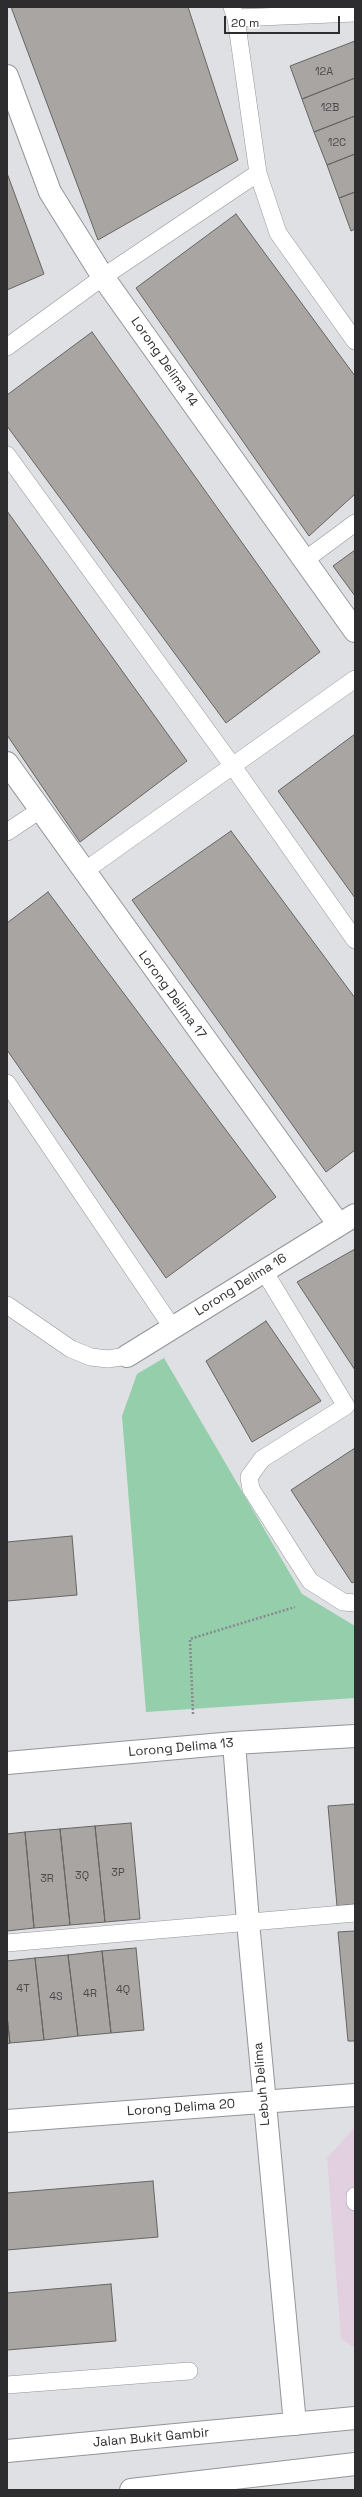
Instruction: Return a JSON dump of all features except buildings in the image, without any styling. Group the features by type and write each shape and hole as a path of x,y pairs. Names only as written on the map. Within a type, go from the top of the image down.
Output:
{"street":[{"name":"Lorong Delima 14","path":"7,76 50,192 104,277 355,631"},
{"name":"Lorong Delima 17","path":"7,763 83,872 347,1220"},
{"name":"Lorong Delima 16","path":"127,1356 347,1220"},
{"name":"Lorong Delima 13","path":"7,1763 234,1743 355,1736"},
{"name":"Lebuh Delima","path":"234,1743 264,2102 295,2424"},
{"name":"Lorong Delima 20","path":"7,2120 355,2095"},
{"name":"Jalan Bukit Gambir","path":"7,2451 355,2418"},
{"path":"131,2490 248,2483 355,2464"}],"lane":[{"path":"355,13 234,12 258,173 278,233 355,341"},
{"path":"7,347 104,277 258,173"},
{"path":"7,455 232,765 355,940"},
{"path":"305,560 355,522"},
{"path":"83,872 355,679"},
{"path":"7,832 40,810"},
{"path":"7,1083 172,1327"},
{"path":"264,1271 351,1404 262,1459 250,1477 251,1489 310,1581 343,1602 355,1603"},
{"path":"7,1305 71,1349 91,1357 108,1359 127,1356"},
{"path":"7,1943 355,1913"},
{"path":"355,2196 355,2202"},
{"path":"7,2385 189,2371"}],"path":[{"path":"191,1686 190,1639 333,1596"}],"shaded area":[{"path":"355,2127 355,2348 341,2339 327,2158"}],"green space":[{"path":"164,1358 302,1594 355,1626 355,1698 146,1712 122,1416 137,1374"}]}
